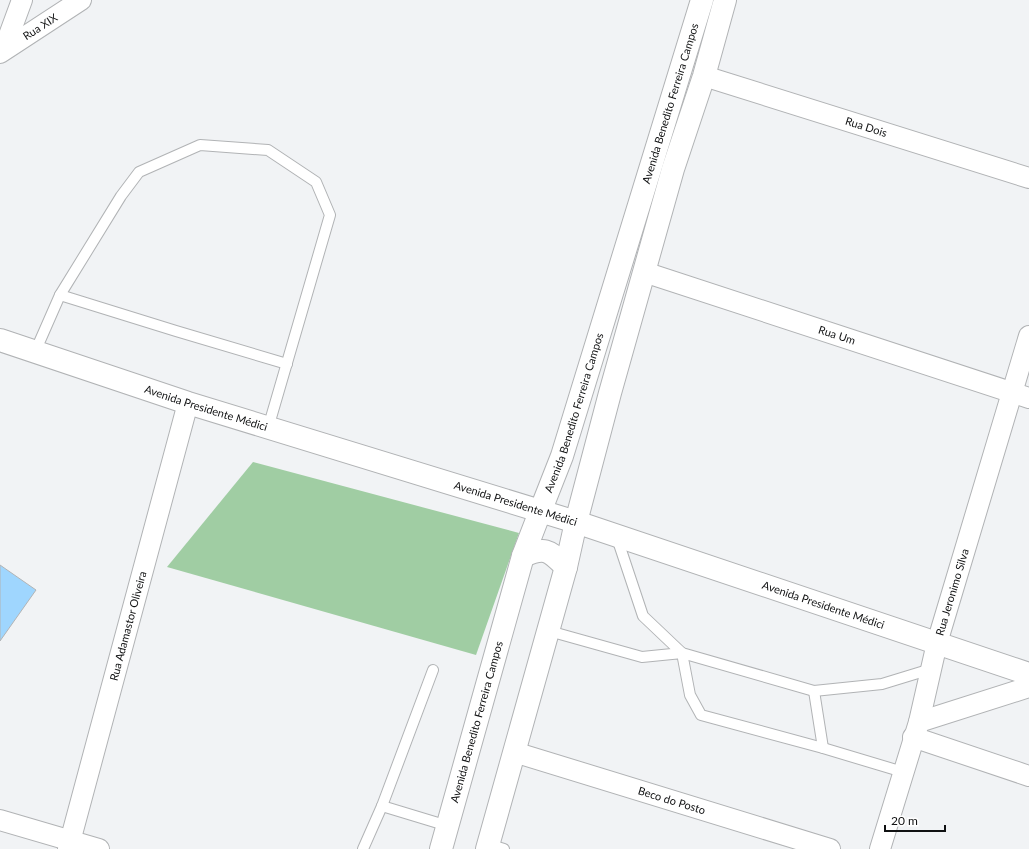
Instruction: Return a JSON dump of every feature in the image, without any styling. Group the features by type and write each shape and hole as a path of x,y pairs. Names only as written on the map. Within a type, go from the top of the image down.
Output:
{"main road":[{"name":"Avenida Benedito Ferreira Campos","path":"441,849 524,556 564,448 702,0"},
{"name":"Avenida Benedito Ferreira Campos","path":"493,847 514,752 549,631 576,522 644,272 675,162 704,76 725,0"},
{"name":"Avenida Presidente Médici","path":"0,340 188,403 576,522 1029,674"},
{"path":"524,556 535,551 546,551 552,554 566,567"}],"street":[{"path":"5,43 22,0"},
{"name":"Rua XIX","path":"5,43 81,0"},
{"name":"Rua Dois","path":"704,76 1029,178"},
{"name":"Rua Um","path":"644,272 1021,395"},
{"name":"Rua Jeronimo Silva","path":"880,849 916,729 937,643 1021,395 1029,336"},
{"name":"Rua Adamastor Oliveira","path":"69,845 188,403"},
{"path":"916,729 1029,687"},
{"path":"916,729 1029,776"},
{"name":"Beco do Posto","path":"514,752 830,849"},
{"path":"0,820 69,845 99,849"}],"lane":[{"path":"35,352 60,295 121,196 139,172 200,145 268,150 316,182 330,215 268,428"},
{"path":"60,295 287,364"},
{"path":"616,535 643,616 682,653 690,695 701,715 823,748 903,772"},
{"path":"549,631 642,657 682,653 814,691 882,684 931,669"},
{"path":"363,849 382,806 433,670"},
{"path":"814,691 823,748"},
{"path":"382,806 448,826"}],"green space":[{"path":"253,462 519,533 476,655 167,567"}],"building":[{"path":"0,565 36,590 0,641"}]}
